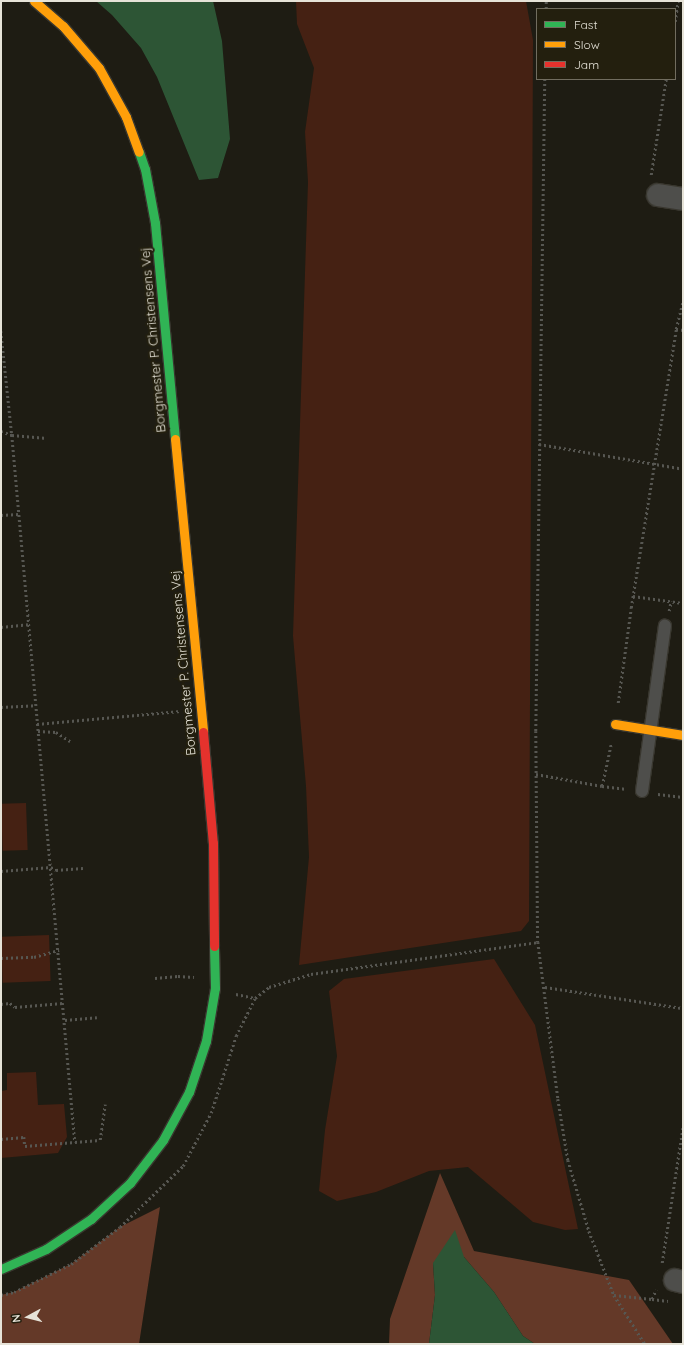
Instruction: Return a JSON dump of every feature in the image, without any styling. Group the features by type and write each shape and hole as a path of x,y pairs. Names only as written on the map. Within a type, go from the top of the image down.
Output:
{"street":[{"name":"Borgmester P. Christensens Vej","path":"1,1269 46,1249 84,1224 130,1183 163,1140 189,1092 206,1041 215,988 213,843 155,223 145,168 126,116 99,68 63,26 34,1"},
{"path":"658,195 683,199"},
{"path":"615,724 683,735"}],"lane":[{"path":"642,792 665,626"}],"path":[{"path":"676,15 678,1"},
{"path":"545,80 539,444 536,774 538,942 558,1099 568,1160 589,1231 614,1295 645,1344"},
{"path":"658,195 648,196 666,80"},
{"path":"536,774 602,786 615,724 633,596 676,329 683,301"},
{"path":"676,329 683,330"},
{"path":"1,331 12,435 37,724 59,950 75,1142"},
{"path":"1,431 12,435 47,438"},
{"path":"539,444 683,469"},
{"path":"1,515 19,514"},
{"path":"633,596 683,604"},
{"path":"1,627 28,624"},
{"path":"1,708 36,704"},
{"path":"37,724 200,709"},
{"path":"38,731 56,732 70,741"},
{"path":"1,871 51,867 56,870 83,868"},
{"path":"1,1295 14,1292 72,1264 120,1227 182,1166 211,1113 236,1036 255,998 269,987 311,974 538,942"},
{"path":"1,958 34,957 59,950"},
{"path":"544,987 683,1008"},
{"path":"1,1004 10,1004 15,1007 63,1003"},
{"path":"65,1020 97,1017"},
{"path":"1,1139 24,1137 25,1146 100,1140 105,1104"},
{"path":"614,1295 652,1299 659,1284 673,1277 683,1125"}],"shaded area":[{"path":"96,1 213,1 222,41 230,139 218,178 199,180 157,77 141,48 112,15"},
{"path":"296,1 526,1 533,40 529,921 521,931 299,965 309,857 306,786 293,636 308,182 305,132 314,68 297,24"},
{"path":"26,803 28,850 3,851 1,804"},
{"path":"49,935 51,981 3,983 1,937"},
{"path":"494,959 535,1025 578,1229 565,1230 533,1222 468,1167 429,1171 376,1192 337,1201 319,1191 325,1130 337,1056 329,991 344,979"},
{"path":"36,1072 38,1105 64,1104 67,1137 58,1153 1,1158 1,1091 7,1090 7,1073"},
{"path":"440,1173 474,1251 629,1280 673,1344 535,1344 523,1336 494,1292 464,1257 433,1263 435,1295 429,1344 389,1344 390,1319"},
{"path":"160,1207 139,1344 1,1344 1,1295 14,1292 71,1264 120,1227"},
{"path":"455,1230 464,1257 494,1292 523,1336 535,1344 429,1344 435,1295 433,1263"}],"traffic: fast":[{"path":"139,152 145,169 155,223 175,439"},
{"path":"1,1269 46,1249 91,1219 130,1183 163,1140 189,1092 206,1041 215,988 214,946"}],"traffic: slow":[{"path":"34,1 63,26 99,68 126,117 139,152"},
{"path":"175,439 203,732"},
{"path":"615,724 683,735"}],"traffic: jam":[{"path":"203,732 213,843 214,946"}]}
